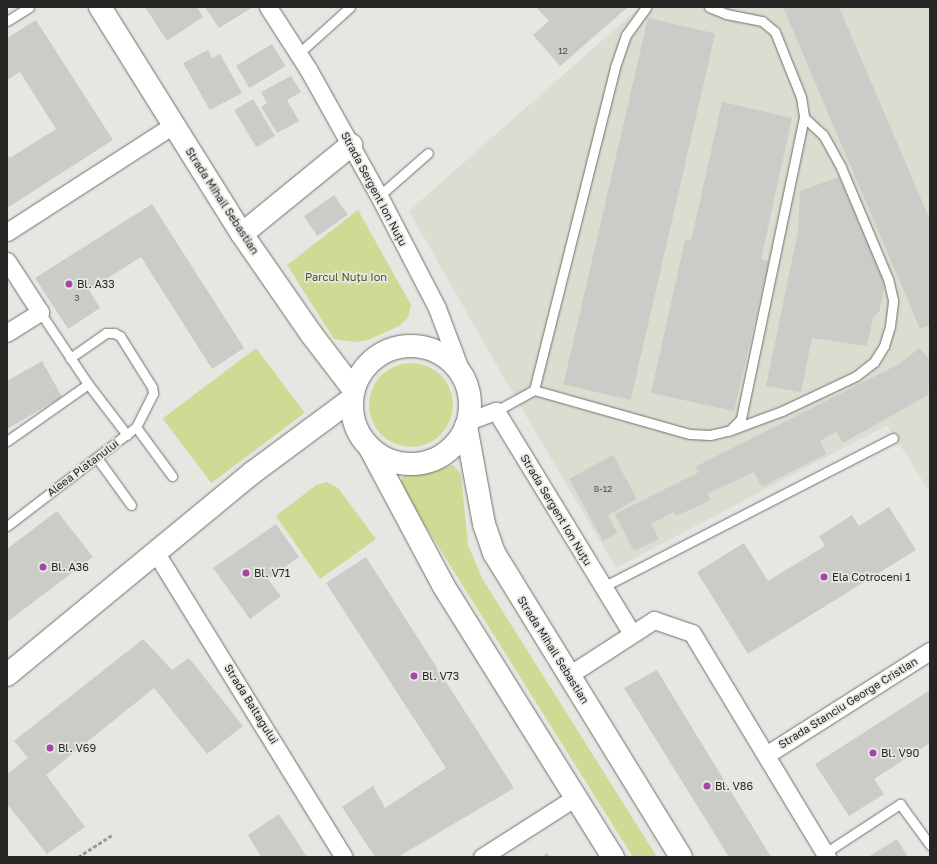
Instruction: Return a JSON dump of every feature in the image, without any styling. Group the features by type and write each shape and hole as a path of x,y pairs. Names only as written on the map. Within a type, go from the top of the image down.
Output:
{"street":[{"name":"Strada Mihail Sebastian","path":"100,7 242,234 353,394"},
{"name":"Strada Sergent Ion Nuțu","path":"268,7 298,54 351,145 438,308 464,380"},
{"path":"7,232 173,125"},
{"path":"242,234 351,145"},
{"name":"Aleea Platanului","path":"7,261 40,312"},
{"path":"7,333 40,312"},
{"path":"314,426 335,425 365,441 386,459 404,464 424,463 442,455 456,443 467,424 470,404 464,380 453,364 438,353 420,347 400,347 383,353 368,365 357,381 353,394 353,417 365,441 443,584 613,857"},
{"path":"7,675 252,473 353,394"},
{"path":"467,424 496,411"},
{"name":"Strada Sergent Ion Nuțu","path":"496,411 632,634"},
{"name":"Strada Mihail Sebastian","path":"467,424 488,538 506,574 681,857"},
{"name":"Strada Baltagului","path":"156,553 344,857"},
{"name":"Strada Stanciu George Cristian","path":"569,675 654,620 692,633 826,855"},
{"name":"Strada Stanciu George Cristian","path":"766,755 930,651"},
{"path":"482,857 576,797"}],"lane":[{"path":"7,21 29,7"},
{"path":"298,54 350,7"},
{"path":"534,390 615,67 626,35 646,7"},
{"path":"709,7 726,14 762,21 775,32 802,97 804,117 742,419 728,431"},
{"path":"496,411 534,390 690,434 710,435 728,431 782,411 856,376 874,362 884,346 890,326 893,300 885,272 841,167 823,135 804,117"},
{"path":"379,196 428,153"},
{"name":"Aleea Platanului","path":"7,526 127,435 88,384 40,312"},
{"path":"70,358 106,333 120,336 152,387 153,393 136,427 127,435"},
{"path":"7,441 88,384"},
{"path":"136,427 172,476"},
{"path":"604,587 894,438"},
{"path":"97,458 131,505"},
{"name":"Strada Stanciu George Cristian","path":"826,855 900,804 930,845"}],"path":[{"path":"78,857 112,835"}],"shaded area":[{"path":"640,7 930,7 930,492 887,425 616,568 516,399 409,211"}],"green space":[{"name":"Parcul Nuțu Ion","path":"358,210 411,305 408,318 399,326 368,340 355,342 334,339 287,265"},
{"path":"256,348 305,413 211,483 163,418"},
{"path":"411,363 427,366 441,375 450,389 453,405 450,421 441,435 427,444 411,447 395,444 381,435 372,421 369,405 372,389 381,375 395,366"},
{"path":"453,465 461,474 468,545 483,580 657,857 633,857 401,487 401,481 404,475 424,473"},
{"path":"327,482 338,488 376,539 320,579 276,516 316,485"}],"building":[{"path":"145,7 197,7 203,17 167,41"},
{"path":"205,7 253,7 219,28"},
{"path":"536,7 628,7 560,66 533,35 549,21"},
{"path":"783,7 839,7 930,220 930,325 920,329"},
{"path":"648,18 715,34 631,400 563,384"},
{"path":"36,20 113,140 7,208 7,154 10,158 56,129 20,72 7,80 7,38"},
{"path":"272,44 285,66 249,88 236,66"},
{"path":"208,50 212,58 220,54 242,93 210,110 183,63"},
{"path":"291,76 301,92 287,100 299,121 277,133 261,107 267,103 261,92"},
{"path":"253,99 275,136 256,147 234,110"},
{"path":"722,102 792,118 761,259 769,261 734,411 651,393 685,240 691,241"},
{"path":"839,177 881,274 884,288 879,312 873,317 867,346 812,338 801,392 766,386 798,231 800,191"},
{"path":"334,195 348,215 317,236 304,216"},
{"name":"Bl. A33","path":"152,204 244,348 212,369 141,257 89,290 100,308 68,329 35,278"},
{"path":"919,348 930,360 928,395 843,443 836,432 820,441 826,454 762,487 754,472 707,494 711,500 676,516 674,512 651,524 659,539 634,551 615,514 699,472 695,467 901,363"},
{"path":"42,361 62,397 7,429 7,381"},
{"path":"613,455 637,499 608,515 617,533 603,541 569,479"},
{"name":"Ela Cotroceni 1","path":"889,507 916,550 748,654 697,572 744,543 768,581 825,546 819,536 852,515 859,526"},
{"name":"Bl. A36","path":"57,511 93,557 7,622 7,549"},
{"name":"Bl. V71","path":"276,524 299,557 268,579 281,596 250,619 213,568"},
{"name":"Bl. V73","path":"366,557 514,788 398,857 375,857 342,807 373,786 385,808 446,768 326,583"},
{"name":"Bl. V69","path":"143,639 172,670 189,658 243,726 207,754 154,688 46,775 85,827 47,854 7,804 7,774 28,758 14,741"},
{"path":"657,670 771,857 729,857 624,688"},
{"name":"Bl. V90","path":"930,690 930,743 874,779 884,794 849,816 815,764"},
{"path":"279,814 307,857 261,857 248,835"},
{"path":"897,839 908,857 868,857"},
{"path":"547,853 550,857 541,857"}],"place":[{"name":"Bl. A33","path":"69,284"},
{"name":"Bl. A36","path":"43,567"},
{"name":"Bl. V71","path":"246,573"},
{"name":"Ela Cotroceni 1","path":"824,577"},
{"name":"Bl. V73","path":"414,676"},
{"name":"Bl. V69","path":"50,748"},
{"name":"Bl. V90","path":"873,753"},
{"name":"Bl. V86","path":"707,786"}]}
